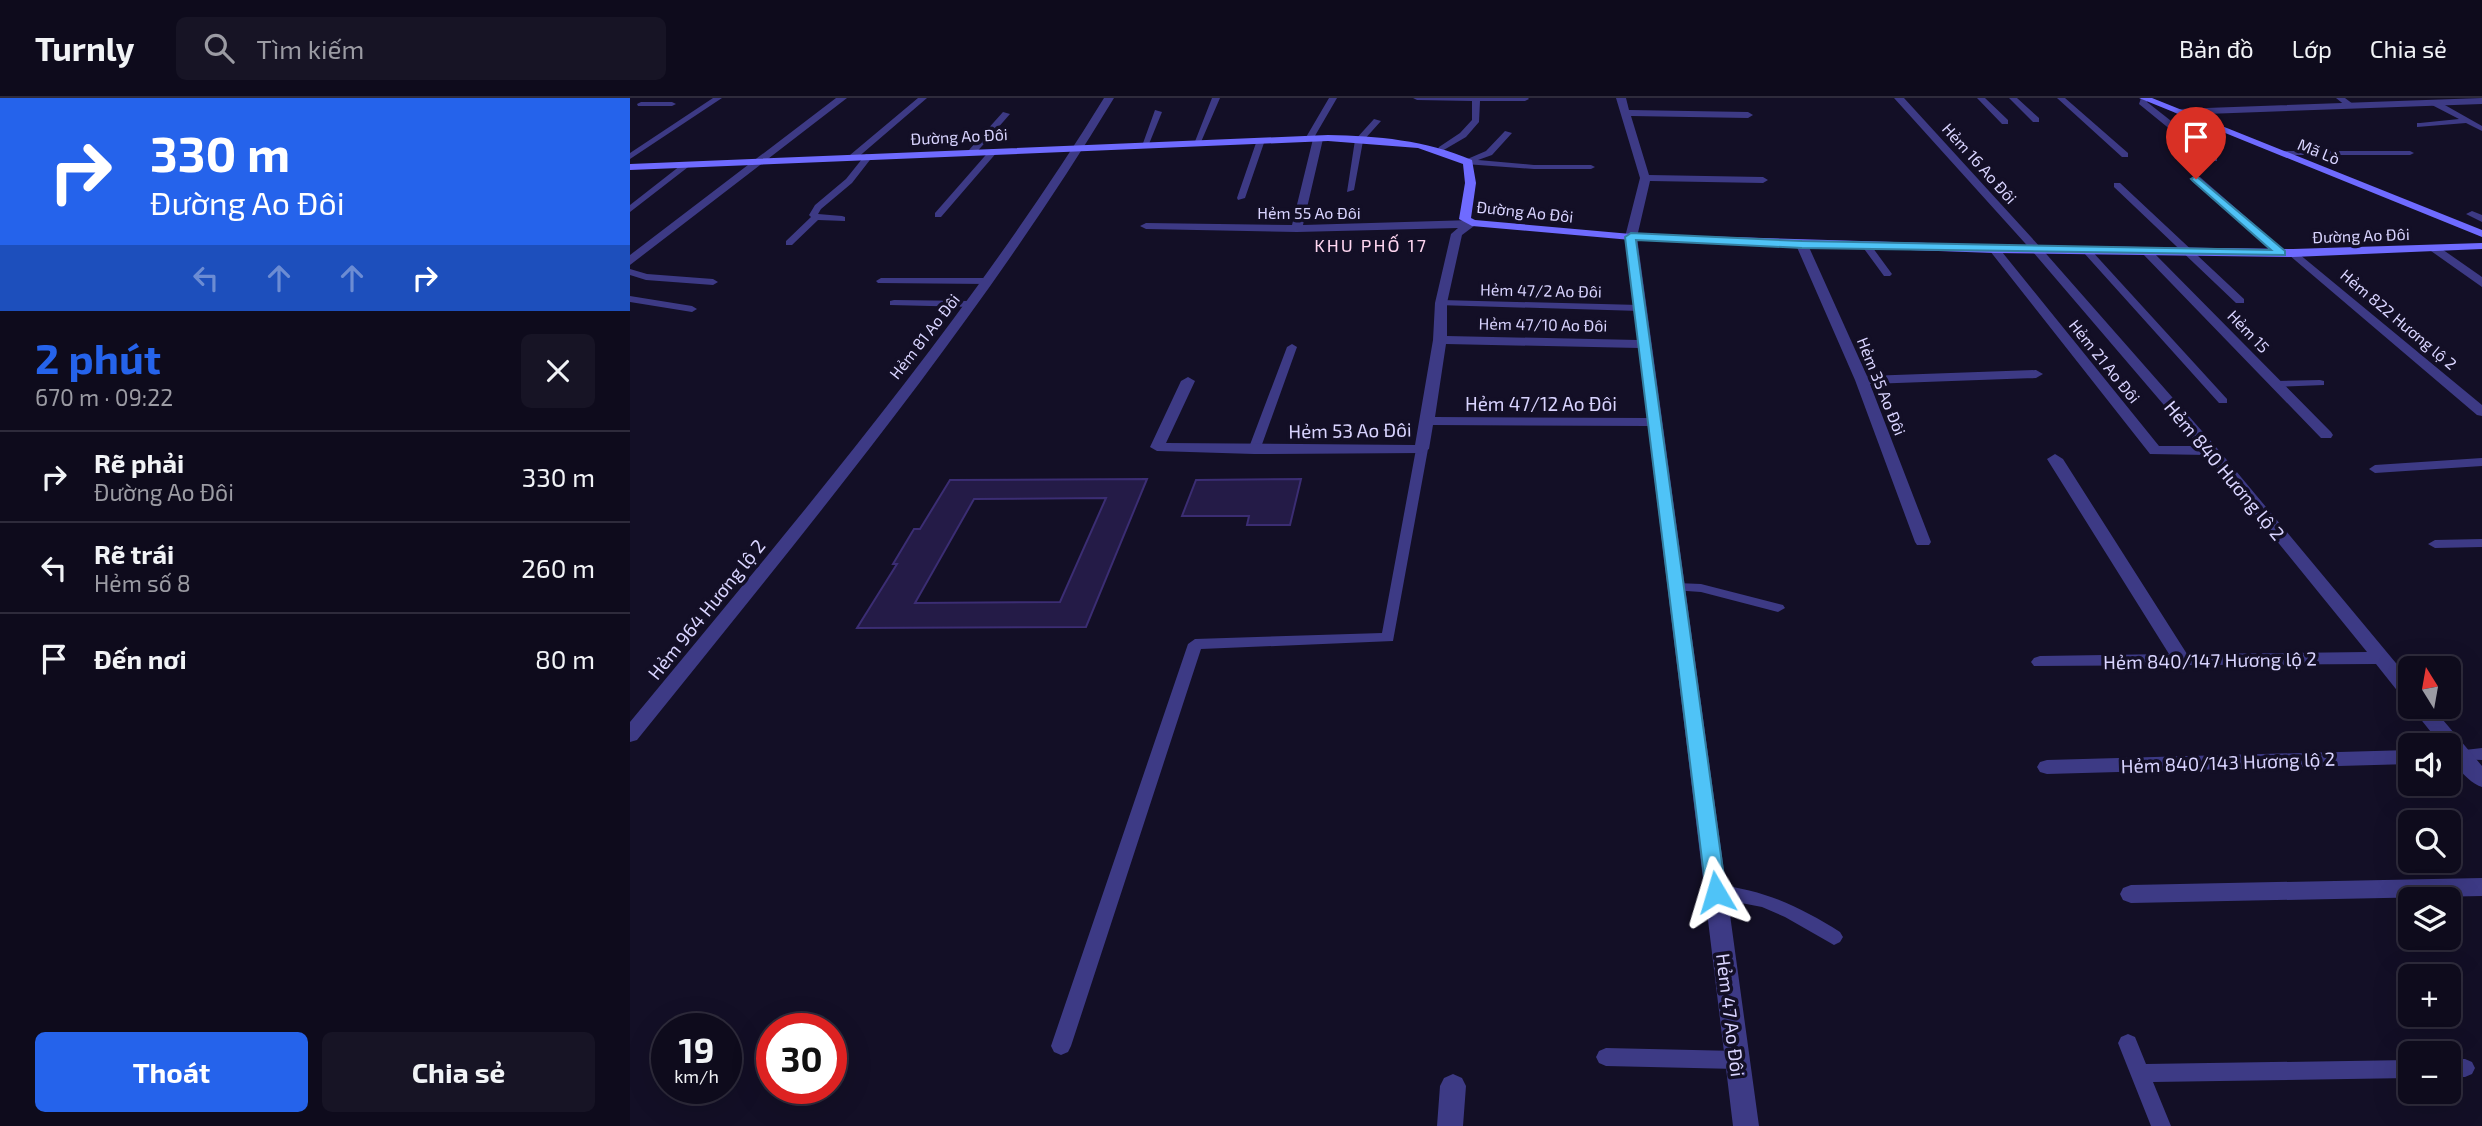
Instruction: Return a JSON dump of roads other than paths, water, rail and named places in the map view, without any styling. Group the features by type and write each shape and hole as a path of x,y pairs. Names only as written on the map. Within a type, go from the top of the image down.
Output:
{"street":[{"path":"630,261 842,98"},
{"name":"Hẻm 81 Ao Đôi","path":"788,541 1026,229 1081,147 1109,98"},
{"path":"1621,98 1645,178 1631,237"},
{"name":"Hẻm 16 Ao Đôi","path":"1899,98 2037,250"},
{"path":"2145,98 2143,102 2213,159"},
{"name":"Mã Lò","path":"2145,98 2482,234"},
{"path":"2179,112 2482,101"},
{"path":"1626,113 1748,115"},
{"path":"1297,229 1313,139"},
{"name":"Đường Ao Đôi","path":"630,167 1197,142 1359,140 1422,144 1442,149 1468,162 1473,177 1467,196 1465,219 1472,223 1631,237 1802,245 2287,253 2482,246"},
{"path":"1645,178 1763,180"},
{"name":"Hẻm 822 Hương lộ 2","path":"2196,179 2482,412"},
{"name":"Hẻm 55 Ao Đôi","path":"1146,226 1297,229 1449,226 1472,223"},
{"name":"Hẻm 53 Ao Đôi","path":"1188,381 1157,447 1254,450 1422,449 1440,340 1441,303 1457,234 1472,223"},
{"name":"Hẻm 47 Ao Đôi","path":"1631,237 1746,1126"},
{"name":"Hẻm 35 Ao Đôi","path":"1802,245 1862,380 1923,542"},
{"name":"Hẻm 21 Ao Đôi","path":"1994,249 2155,451 2211,450"},
{"path":"2435,249 2482,283"},
{"name":"Hẻm 840 Hương lộ 2","path":"2037,250 2211,450 2398,679"},
{"name":"Hẻm 15","path":"2147,251 2326,435"},
{"name":"Hẻm 47/10 Ao Đôi","path":"1440,340 1645,344"},
{"path":"1862,380 2036,374"},
{"name":"Hẻm 47/12 Ao Đôi","path":"1425,421 1657,422"},
{"path":"2054,459 2182,661"},
{"name":"Hẻm 964 Hương lộ 2","path":"630,735 788,541"},
{"name":"Hẻm 840/147 Hương lộ 2","path":"2040,662 2380,658"},
{"path":"2432,719 2482,780"},
{"name":"Hẻm 840/143 Hương lộ 2","path":"2047,767 2398,757"},
{"path":"2131,894 2482,887"},
{"path":"1450,1126 1453,1086"}],"lane":[{"path":"630,111 651,98"},
{"path":"630,157 718,98"},
{"path":"853,157 923,98"},
{"path":"1197,142 1216,98"},
{"path":"1313,139 1333,98"},
{"path":"1417,98 1525,99"},
{"path":"1981,98 2005,122"},
{"path":"2014,98 2036,120"},
{"path":"2061,98 2125,155"},
{"path":"2340,98 2349,104"},
{"path":"1442,149 1463,135 1476,120 1476,99"},
{"path":"2433,102 2482,129"},
{"path":"641,104 672,104"},
{"path":"1146,144 1158,112"},
{"path":"972,152 1006,114"},
{"path":"1350,190 1359,140 1377,121"},
{"path":"2420,125 2468,121"},
{"path":"1468,162 1489,153 1508,132"},
{"path":"1241,198 1261,140"},
{"path":"938,215 994,151"},
{"path":"2282,153 2410,153"},
{"path":"816,217 813,215 818,207 849,181 869,156"},
{"path":"1468,162 1534,167 1591,167"},
{"path":"630,209 688,164"},
{"path":"2117,185 2240,301"},
{"path":"789,243 816,217 842,219"},
{"path":"1867,246 1887,274"},
{"path":"2087,250 2223,401"},
{"path":"633,276 713,282"},
{"path":"881,281 987,281"},
{"path":"630,299 692,309"},
{"path":"894,303 971,304"},
{"name":"Hẻm 47/2 Ao Đôi","path":"1441,303 1640,307"},
{"path":"1254,450 1292,347"},
{"path":"2276,384 2320,383"},
{"path":"1061,1046 1195,644 1388,638 1422,449"},
{"path":"2375,469 2482,463"},
{"path":"2435,544 2482,543"},
{"path":"1677,587 1701,588 1778,608"},
{"path":"1716,892 1740,893 1781,905 1834,937"},
{"path":"2128,1043 2161,1126"},
{"path":"1606,1057 1737,1060"},
{"path":"2140,1073 2398,1069"}],"district":[{"name":"KHU PHỐ 17","path":"1371,245"}]}
